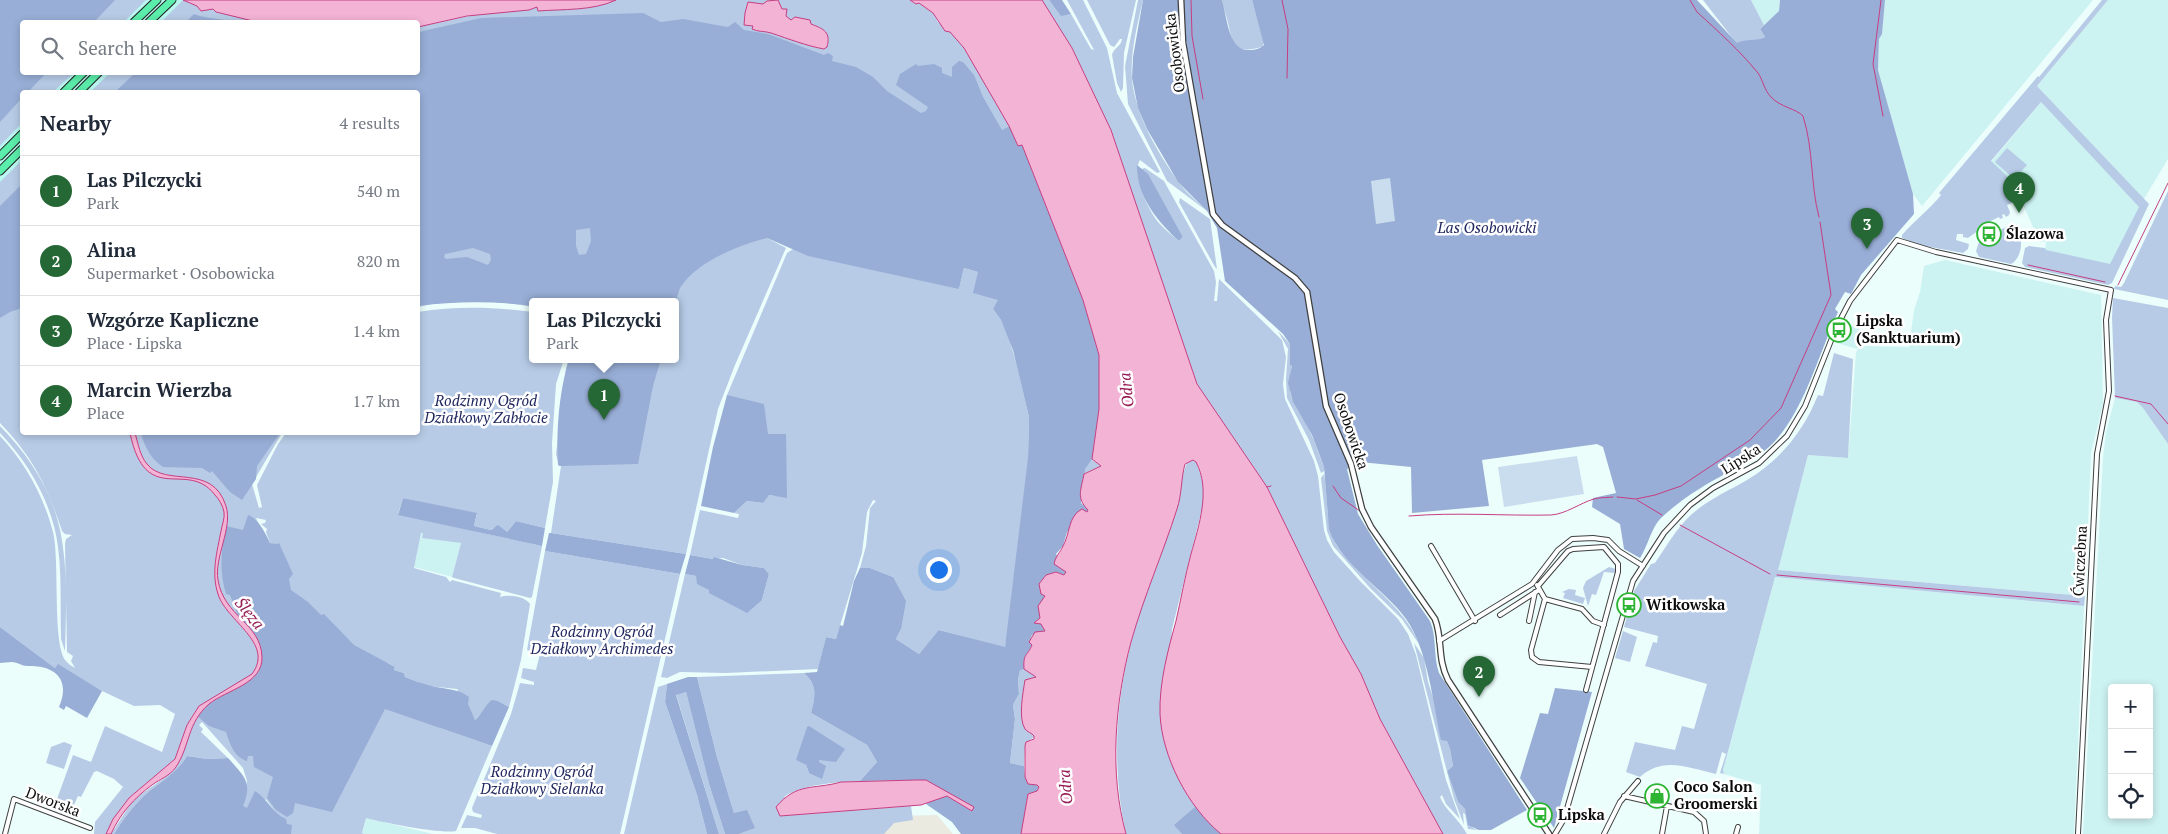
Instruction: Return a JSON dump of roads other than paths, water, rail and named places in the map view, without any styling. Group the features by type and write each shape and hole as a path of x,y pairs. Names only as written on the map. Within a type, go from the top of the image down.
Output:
{"highway":[{"path":"136,20 157,0"},
{"path":"151,20 172,0"},
{"path":"66,90 81,75"},
{"path":"81,90 96,75"},
{"path":"0,156 20,136"},
{"path":"0,171 20,151"}],"street":[{"name":"Osobowicka","path":"1182,0 1183,43 1213,214 1222,225 1296,278 1307,292 1326,406 1351,464 1362,509 1374,532 1432,615 1437,626 1441,664 1448,680 1549,834"},
{"name":"Ćwiczebna","path":"1897,240 1936,252 2111,290 2106,311 2109,391 2097,454 2078,834"},
{"name":"Lipska","path":"1555,834 1566,815 1631,586 1668,528 1690,505 1713,488 1759,463 1787,436 1801,414 1836,328 1850,301 1897,240"},
{"path":"1439,641 1534,582 1558,550 1568,541 1576,538 1608,540 1619,551 1643,566"},
{"path":"1431,546 1474,621"},
{"path":"1500,615 1538,589 1568,551 1604,547 1618,564 1619,569 1586,690"},
{"path":"1534,582 1544,599 1582,609 1593,621 1604,625"},
{"path":"1528,621 1538,589"},
{"path":"1544,599 1531,650 1532,657 1539,662 1592,667"},
{"path":"1604,834 1624,796 1638,781"},
{"path":"1624,796 1689,811 1698,815 1705,823 1706,834"},
{"name":"Dworska","path":"5,834 14,799 90,828"},
{"path":"1662,834 1667,806"},
{"path":"1736,834 1738,827"}],"water":[{"path":"183,0 616,0 607,4 578,9 538,11 537,7 529,10 467,16 420,27 420,20 249,20 216,12 213,9 201,11 197,6"},
{"path":"778,0 782,9 787,9 786,16 791,20 795,17 810,20 811,24 825,32 828,38 827,47 824,49 811,46 771,33 754,30 752,29 753,26 744,25 748,2 763,4 767,1"},
{"name":"Odra","path":"910,0 1042,0 1072,48 1111,130 1197,384 1267,487 1340,637 1361,674 1380,719 1443,834 1221,834 1209,823 1188,796 1171,764 1162,730 1160,702 1167,655 1202,508 1203,484 1196,462 1193,460 1185,464 1179,503 1136,625 1125,665 1118,713 1116,762 1117,787 1126,834 1021,834 1028,794 1037,791 1039,787 1028,784 1025,777 1025,746 1026,742 1034,739 1034,736 1026,730 1023,724 1021,712 1022,698 1025,680 1036,677 1024,669 1024,660 1032,645 1029,642 1035,632 1045,631 1041,624 1034,623 1040,618 1038,606 1045,596 1041,594 1039,584 1046,575 1056,572 1064,575 1066,572 1054,564 1074,516 1082,509 1087,512 1088,510 1081,498 1084,474 1101,466 1092,459 1099,409 1099,355 1083,300 1022,145 1018,146 1009,126 964,48 950,32 945,31 933,13 919,3 916,4"},
{"path":"131,435 136,435 143,457 147,464 155,471 200,480 210,484 219,493 226,506 228,515 217,571 218,580 227,603 256,636 262,657 261,666 257,674 242,685 216,699 202,711 193,727 181,759 174,770 139,795 123,813 111,834 106,834 113,819 129,798 175,759 187,725 199,706 252,674 257,663 258,652 247,632 223,604 216,586 215,562 224,517 221,503 204,485 192,480 168,479 146,470 137,456"},
{"path":"926,780 974,807 972,811 947,796 921,805 780,816 776,807 791,794 806,788 841,782"}],"waterway":[{"path":"1191,0 1192,36 1203,99"},
{"path":"1282,0 1288,29 1287,78"},
{"path":"1690,0 1697,12 1758,73 1771,97 1803,116 1809,142 1814,192 1819,217"},
{"path":"1881,0 1873,64 1883,116"},
{"path":"2118,285 2168,183"},
{"path":"1617,497 1636,499 1681,486 1750,440 1781,408 1831,295 1820,222"},
{"path":"2028,265 2105,282"},
{"path":"2115,396 2151,404 2168,424"},
{"path":"1267,487 1271,486"},
{"path":"1333,486 1341,498 1360,511"},
{"path":"1409,516 1444,514 1551,515 1562,513 1594,499 1613,497"},
{"path":"1637,500 1662,515"},
{"path":"1680,525 1770,574"},
{"path":"1777,575 2079,602"}],"place":[{"name":"Marcin Wierzba","path":"2019,213"},
{"name":"Ślazowa","path":"1989,234"},
{"name":"Wzgórze Kapliczne","path":"1867,249"},
{"name":"Lipska (Sanktuarium)","path":"1839,330"},
{"name":"Las Pilczycki","path":"604,420"},
{"name":"Witkowska","path":"1629,605"},
{"name":"Alina","path":"1479,697"},
{"name":"Coco Salon Groomerski","path":"1657,796"},
{"name":"Lipska","path":"1540,815"}],"park label":[{"name":"Las Osobowicki","path":"1487,228"},
{"name":"Rodzinny Ogród Działkowy Zabłocie","path":"486,410"},
{"name":"Rodzinny Ogród Działkowy Archimedes","path":"602,640"},
{"name":"Rodzinny Ogród Działkowy Sielanka","path":"542,780"}],"water label":[{"name":"Ślęza","path":"250,613"}]}
